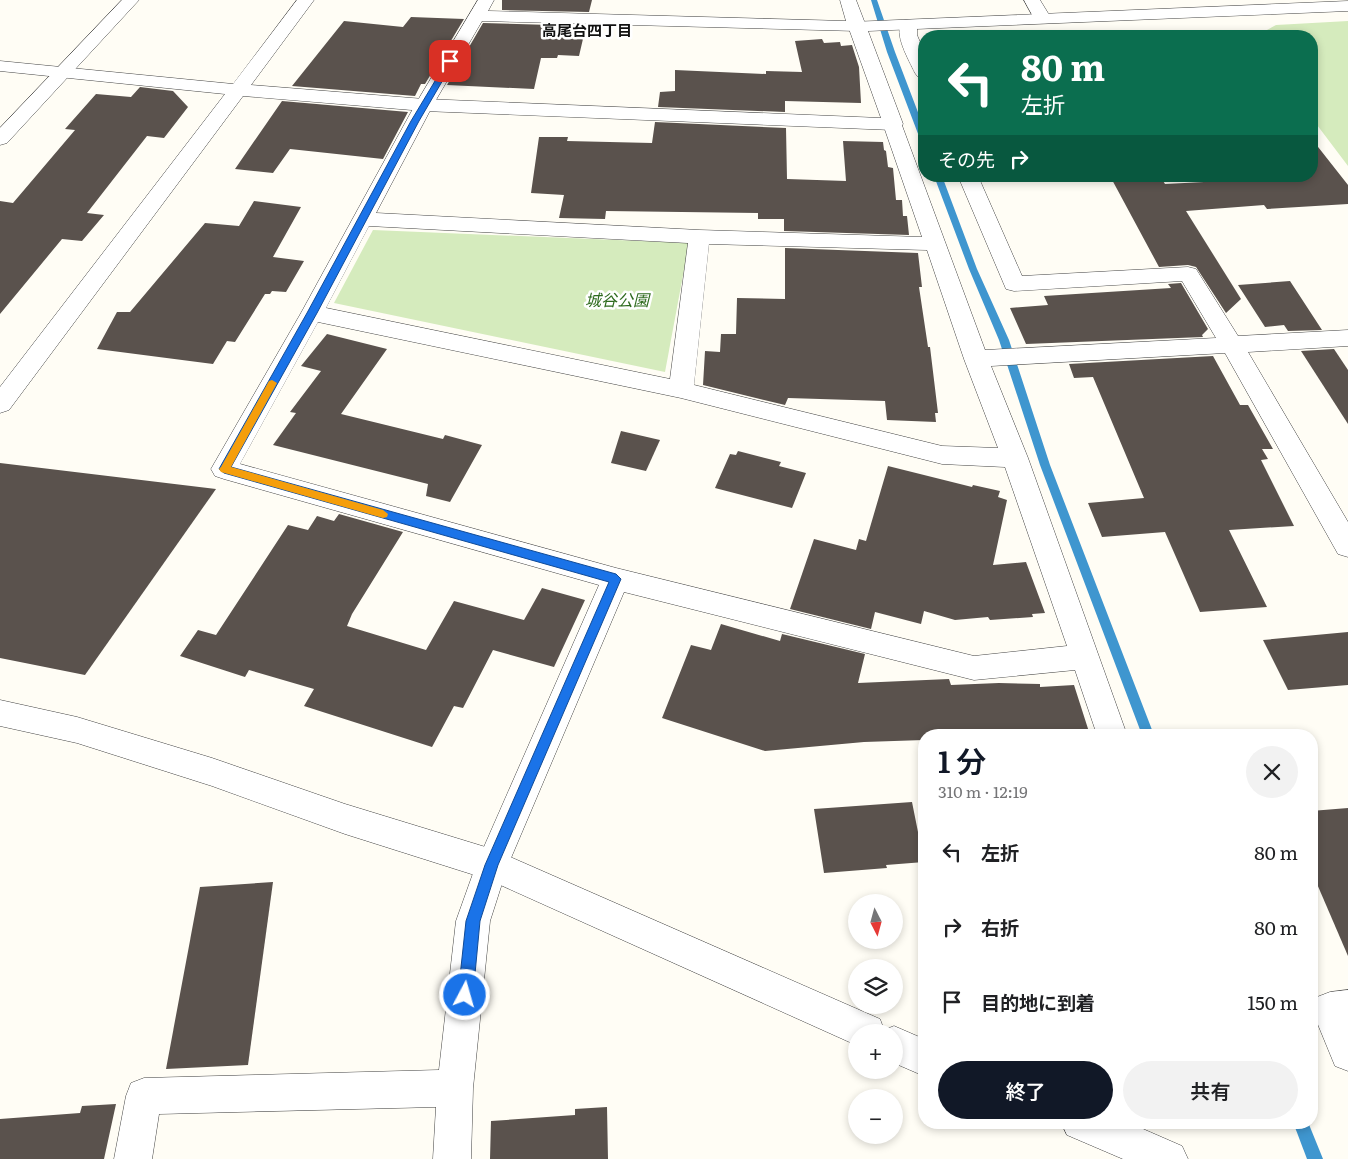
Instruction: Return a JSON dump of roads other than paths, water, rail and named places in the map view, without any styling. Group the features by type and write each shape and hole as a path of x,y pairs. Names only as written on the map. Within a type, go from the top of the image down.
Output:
{"street":[{"path":"0,139 131,0"},
{"path":"0,404 306,0"},
{"path":"486,0 424,105 312,313 224,469 616,579 974,668 1085,657"},
{"path":"848,0 864,26 892,124 935,244 984,358 1015,458 1110,729"},
{"path":"1032,0 1042,18"},
{"path":"477,16 864,26 1348,6"},
{"path":"902,25 918,59"},
{"path":"0,66 238,90 424,105 892,124"},
{"path":"971,182 1014,284 1188,274 1231,344 1348,546"},
{"path":"361,219 699,237 935,244"},
{"path":"681,390 699,237"},
{"path":"312,313 681,390 942,455 1015,458"},
{"path":"984,358 1348,338"},
{"path":"452,1159 455,1088 473,921 492,865 616,579"},
{"path":"0,714 77,730 203,769 345,819 492,865 849,1024"},
{"path":"1348,1008 1330,1010 1348,1053"},
{"path":"903,1048 918,1055"},
{"path":"133,1159 144,1096 455,1088"},
{"path":"1097,1129 1169,1159"}],"waterway":[{"path":"874,0 918,123"},
{"path":"940,182 973,269 1004,340 1045,465 1146,729"},
{"path":"1303,1129 1315,1159"}],"district":[{"name":"高尾台四丁目","path":"587,31"}],"park label":[{"name":"城谷公園","path":"617,300"}]}
